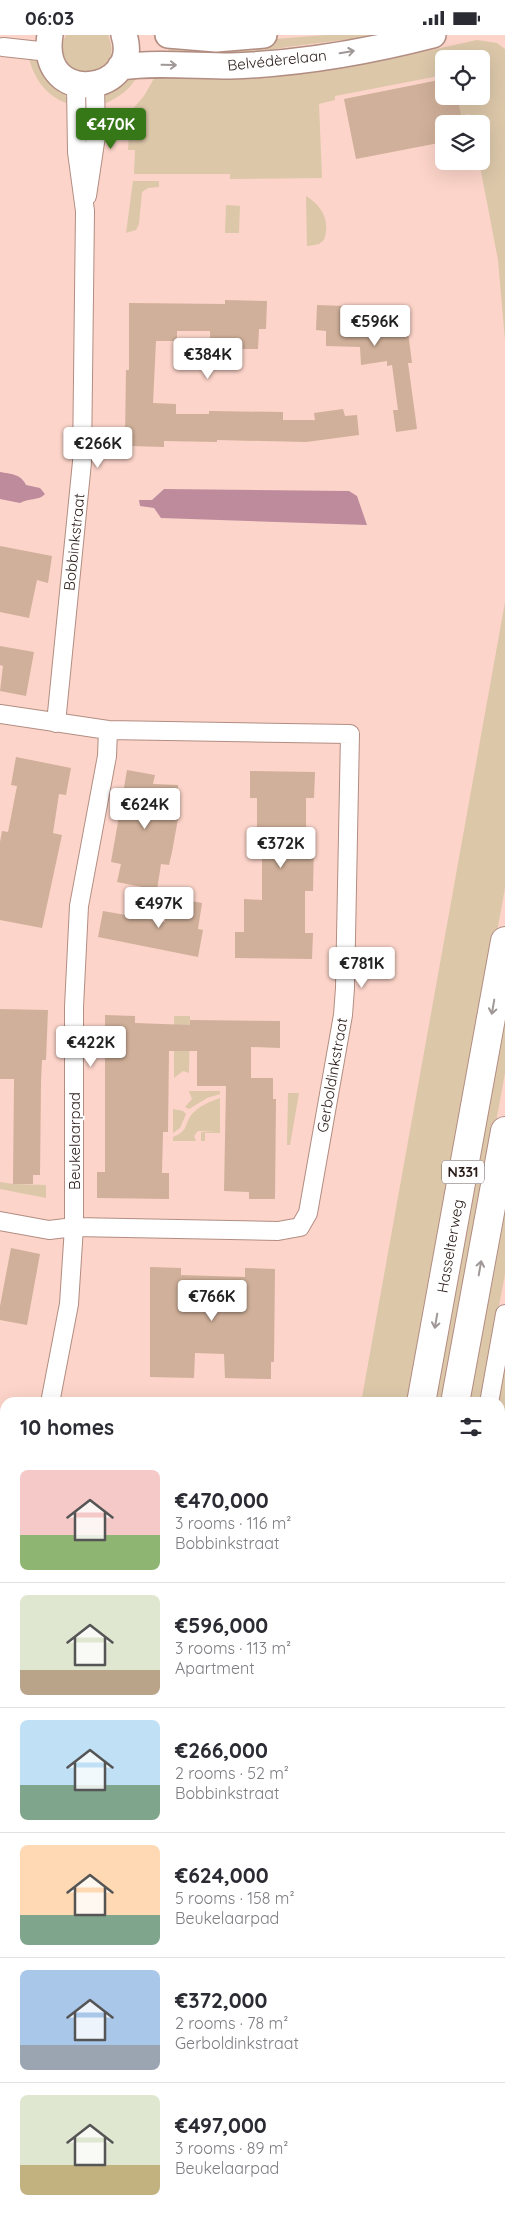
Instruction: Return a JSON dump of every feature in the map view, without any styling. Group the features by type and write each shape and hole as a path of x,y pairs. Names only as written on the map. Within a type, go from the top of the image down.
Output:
{"main road":[{"path":"49,44 50,60 56,71 65,79 86,85 112,77 120,67 126,49 124,35"},
{"name":"Belvédèrelaan","path":"168,35 216,39 264,35"},
{"name":"Belvédèrelaan","path":"120,67 282,62 389,46 433,35"},
{"name":"Hasselterweg","path":"422,1397 505,941"},
{"name":"N331","path":"456,1397 505,1131"}],"street":[{"path":"3,47 49,44"},
{"name":"Bobbinkstraat","path":"56,723 82,463 85,211 77,152 86,85"},
{"name":"Gerboldinkstraat","path":"0,714 108,730 350,734 343,1015 308,1213 300,1227 278,1231 74,1227 49,1230 0,1221"},
{"name":"Beukelaarpad","path":"51,1397 68,1304 74,1227 74,1007 79,906 107,756 108,730"},
{"path":"490,1397 505,1314"}],"shaded area":[{"path":"66,35 108,35 111,43 109,60 101,68 88,74 72,69 66,61 62,48"},
{"path":"326,35 383,35 287,47 225,59 168,56 169,42 251,41"},
{"path":"477,40 497,43 505,49 505,340 498,260 481,170 490,170 490,115 461,115 459,105 490,105 490,50 435,50 435,77 335,96 335,100 319,104 322,178 230,179 230,174 134,174 135,150 128,150 130,112 144,96 156,75 339,67 386,60"},
{"path":"29,58 42,63 48,69 59,83 69,104 48,92 34,73"},
{"path":"141,70 125,92 101,105 108,91"},
{"path":"133,181 159,181 159,187 148,188 142,192 139,224 136,230 126,233"},
{"path":"306,196 320,209 326,226 324,240 319,244 308,246 307,246"},
{"path":"226,205 240,206 239,233 225,233"},
{"path":"0,472 12,474 24,481 26,485 40,488 45,494 40,498 20,503 0,499"},
{"path":"164,489 349,491 357,496 367,525 161,518 154,508 140,506 139,500 152,500"},
{"path":"505,602 505,888 412,1397 362,1397"},
{"path":"505,996 505,1073 446,1397 432,1397"},
{"path":"174,1016 190,1016 189,1073 183,1071 174,1078"},
{"path":"189,1091 220,1091 220,1094 207,1098 189,1109 185,1107 192,1099"},
{"path":"288,1093 299,1093 290,1145 287,1145"},
{"path":"220,1098 220,1133 205,1133 205,1141 201,1141 201,1132 216,1131 198,1131 194,1136 196,1141 173,1141 173,1137 184,1130 195,1111 205,1104"},
{"path":"173,1109 183,1111 186,1114 180,1128 173,1133"},
{"path":"505,1179 505,1274 482,1397 465,1397"},
{"path":"0,1182 46,1185 46,1198 0,1189"},
{"path":"505,1353 505,1397 497,1397"}],"building":[{"path":"435,81 435,105 459,105 461,115 435,115 435,144 356,159 344,99"},
{"path":"225,300 267,301 266,329 259,329 258,349 210,349 210,331 177,331 177,341 156,341 153,403 176,404 176,414 209,414 209,411 283,412 283,420 315,420 314,413 343,409 345,416 357,415 359,435 306,442 164,441 164,447 130,446 130,439 125,439 126,370 129,370 129,303 225,304"},
{"path":"317,305 398,308 400,317 406,316 412,363 408,363 417,429 396,432 393,410 398,410 392,365 387,366 387,361 361,365 360,347 326,346 326,331 316,330"},
{"path":"0,546 52,556 48,583 37,580 29,618 0,612"},
{"path":"0,646 34,652 26,696 0,691 3,666 0,665"},
{"path":"16,757 71,768 66,795 59,794 53,833 62,835 42,928 0,920 0,842 2,831 8,832 17,786 11,785"},
{"path":"127,770 155,775 153,784 178,785 178,819 172,852 169,865 161,864 157,890 117,882 121,864 111,862"},
{"path":"250,771 315,772 314,798 306,798 306,839 314,839 313,891 305,891 305,933 313,933 312,959 235,958 235,932 244,932 244,899 262,900 262,829 257,829 257,798 250,798"},
{"path":"170,897 202,903 198,929 203,930 198,957 98,937 103,911 165,922"},
{"path":"0,1009 48,1010 46,1060 42,1060 40,1175 33,1175 33,1184 13,1184 14,1079 0,1079"},
{"path":"105,1015 135,1016 135,1023 190,1025 190,1020 280,1021 280,1048 251,1047 251,1078 273,1078 273,1099 276,1099 275,1199 249,1199 249,1192 224,1191 226,1086 197,1086 197,1051 169,1051 168,1132 163,1132 162,1173 169,1173 169,1199 97,1198 97,1172 105,1172"},
{"path":"11,1248 40,1254 27,1325 0,1320 0,1306"},
{"path":"150,1267 181,1268 181,1275 245,1277 245,1268 275,1269 274,1362 271,1362 271,1379 225,1378 224,1354 195,1353 194,1378 150,1377"}]}
